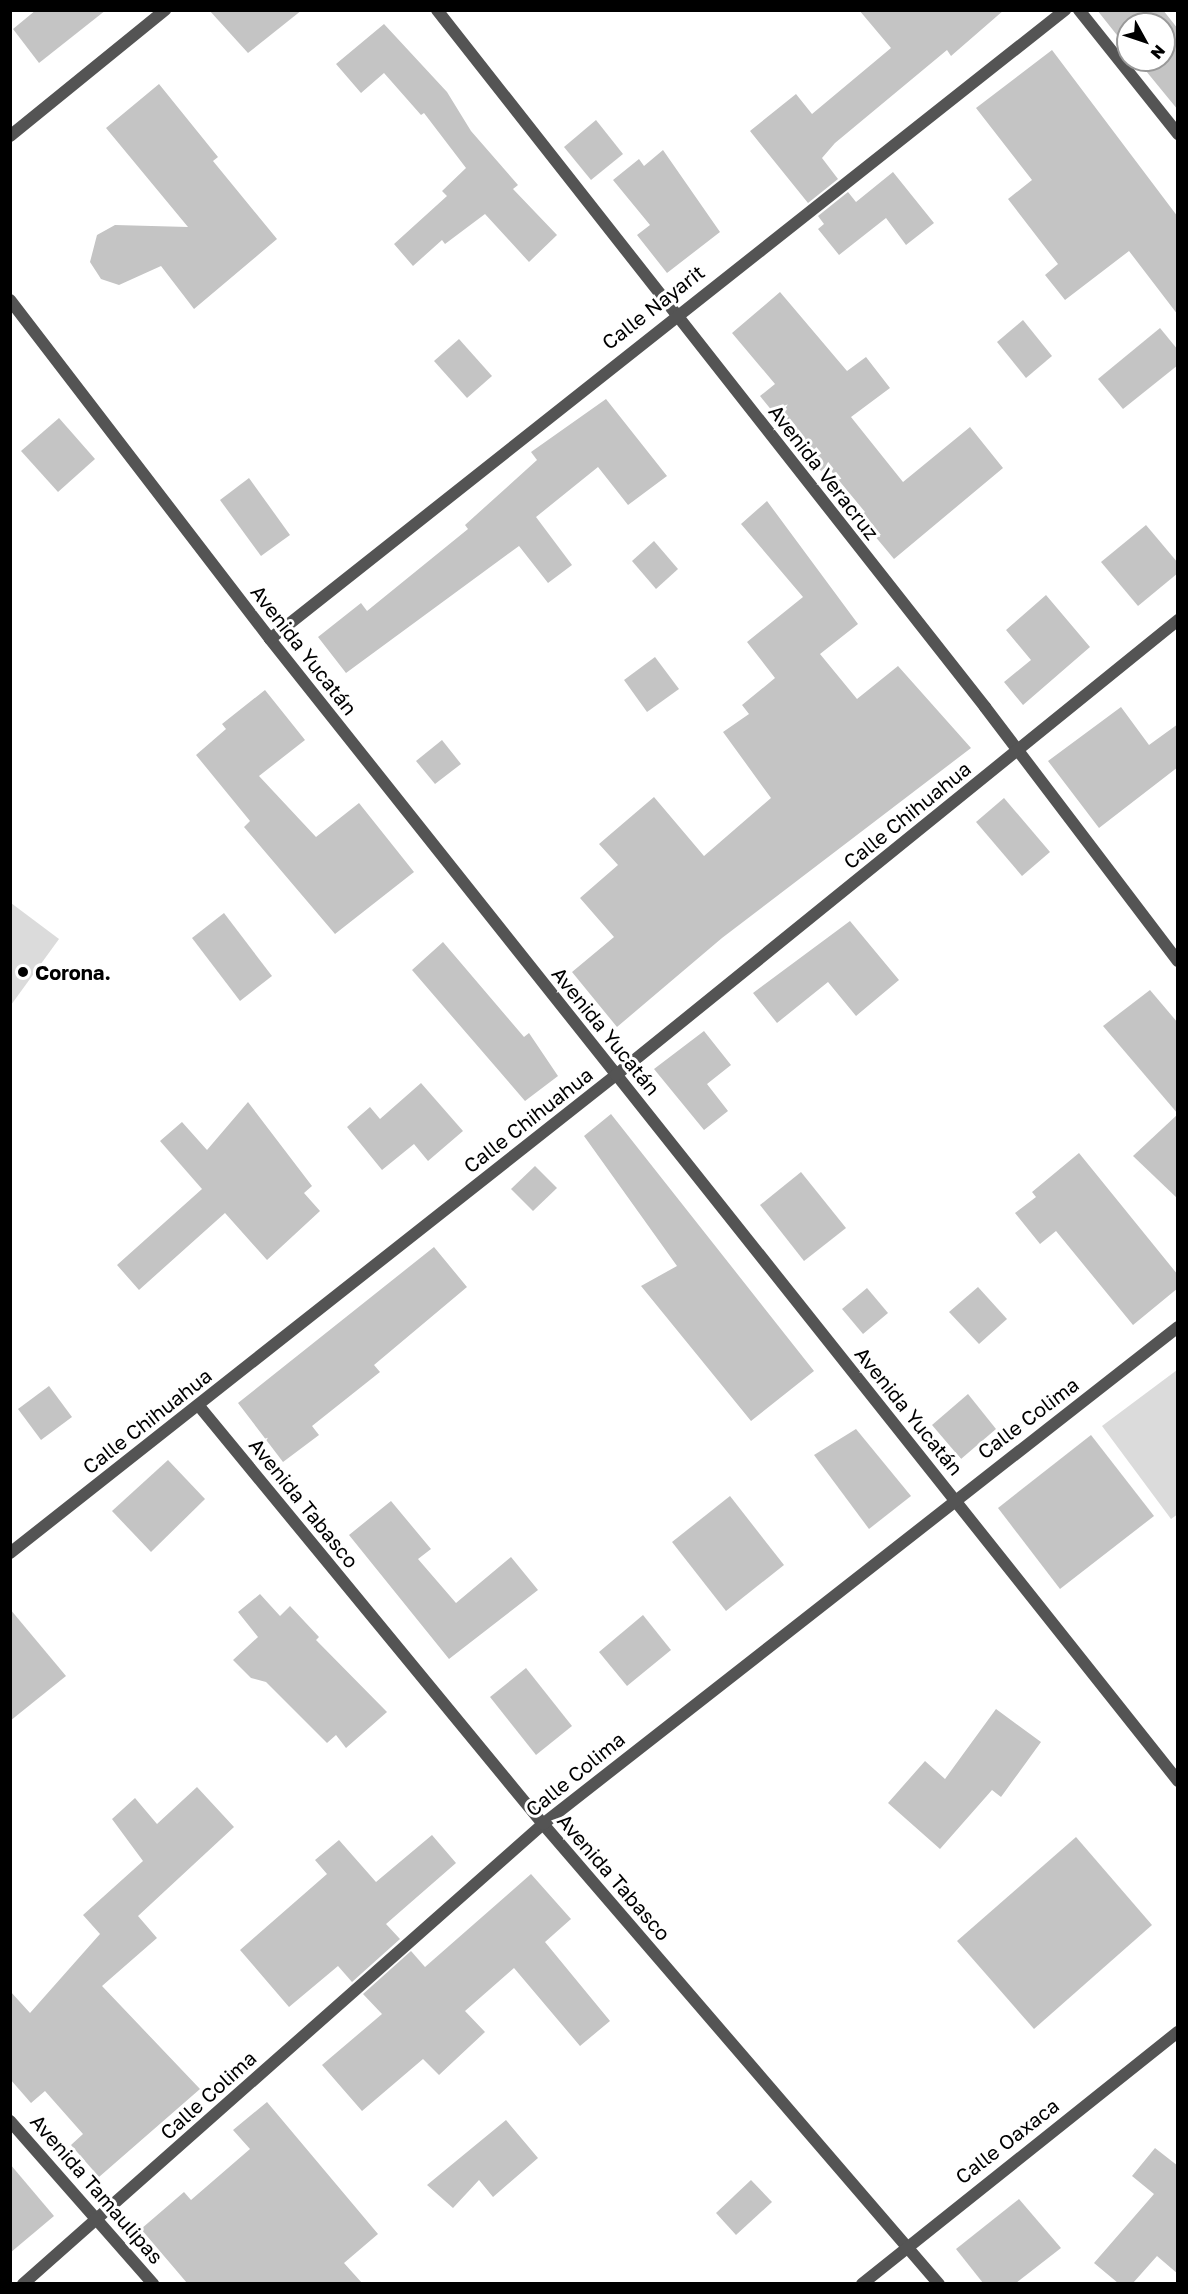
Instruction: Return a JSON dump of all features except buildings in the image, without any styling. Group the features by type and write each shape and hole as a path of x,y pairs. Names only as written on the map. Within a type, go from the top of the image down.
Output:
{"street":[{"path":"10,136 165,10"},
{"name":"Avenida Veracruz","path":"437,10 674,315 1018,750 1178,961"},
{"name":"Calle Nayarit","path":"270,639 674,315 1065,10"},
{"path":"1079,10 1178,134"},
{"name":"Avenida Yucatán","path":"10,300 270,639 1178,1781"},
{"name":"Calle Chihuahua","path":"10,1553 616,1075 1178,620"},
{"name":"Calle Colima","path":"23,2283 543,1824 954,1498 1178,1327"},
{"name":"Avenida Tabasco","path":"199,1406 543,1824 939,2283"},
{"name":"Calle Oaxaca","path":"862,2283 905,2245 1178,2032"},
{"name":"Avenida Tamaulipas","path":"10,2121 153,2283"}],"shaded area":[{"name":"Corona.","path":"11,903 59,939 11,1005"},
{"path":"1177,1370 1178,1514 1171,1519 1102,1426"}],"place":[{"name":"Corona.","path":"23,972"}]}
